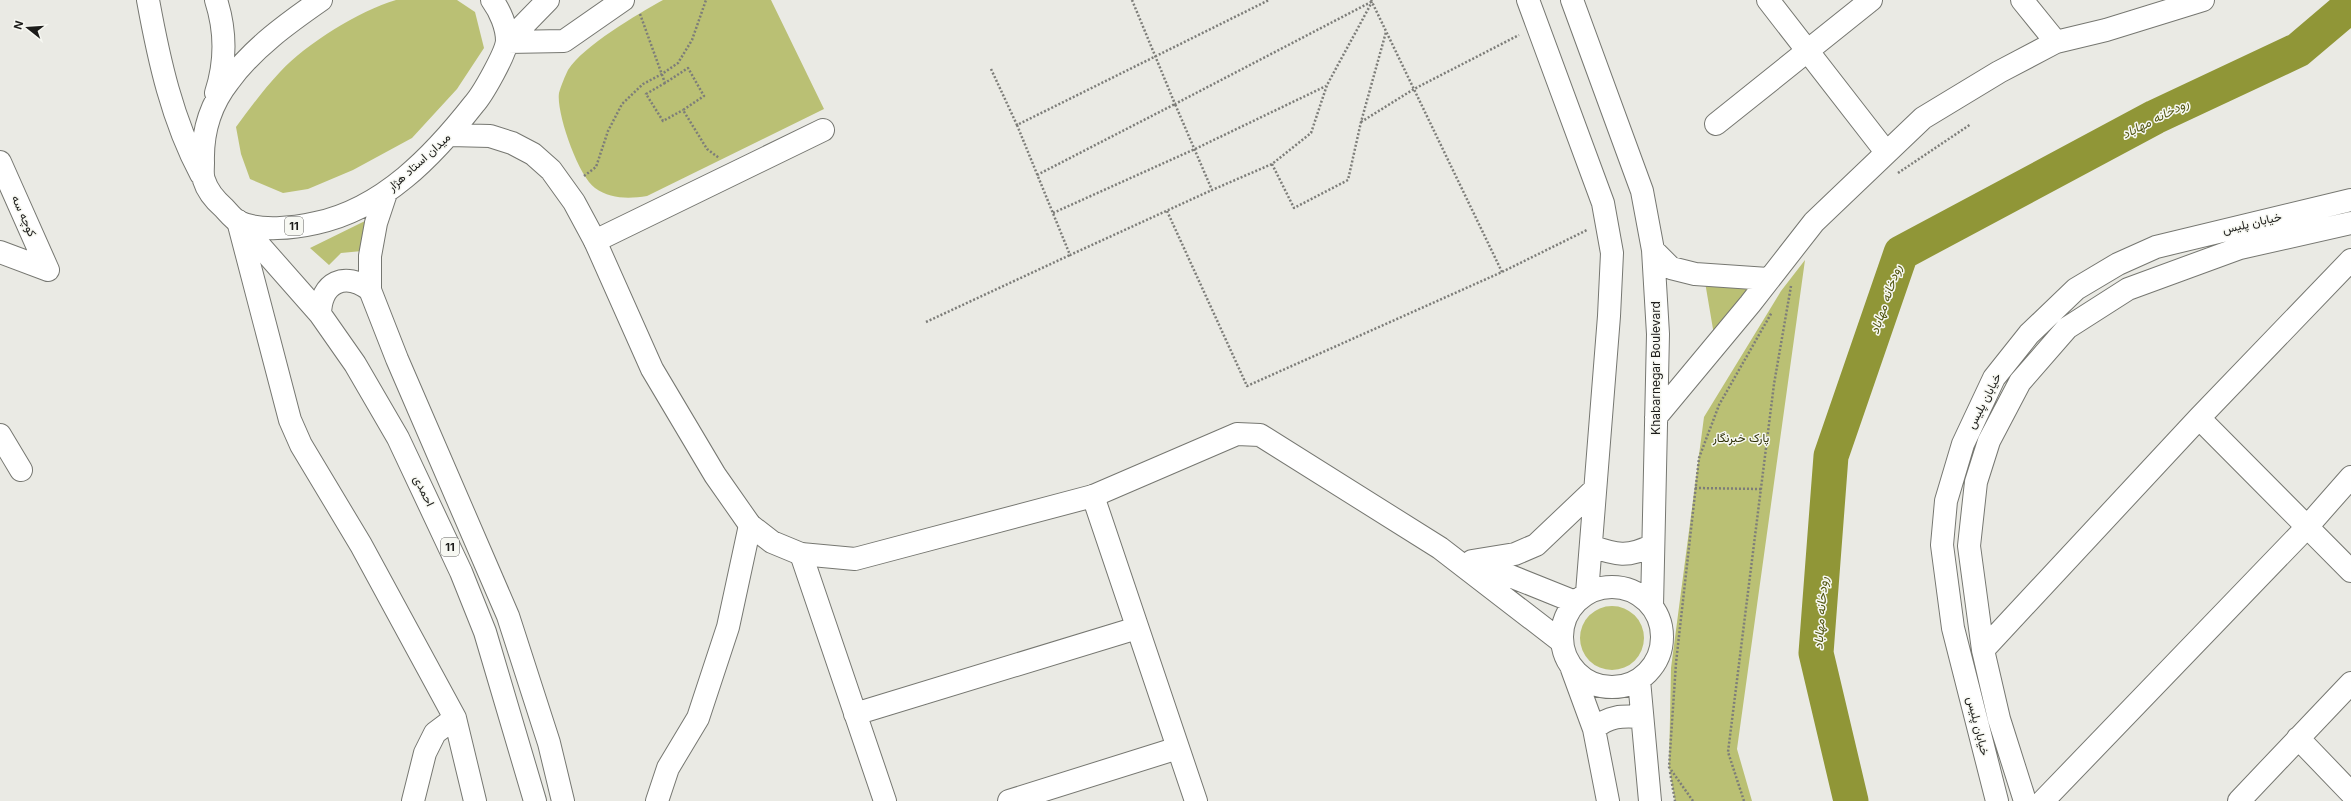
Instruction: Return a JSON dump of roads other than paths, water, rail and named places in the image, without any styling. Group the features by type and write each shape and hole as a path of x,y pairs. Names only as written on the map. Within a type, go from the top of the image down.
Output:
{"main road":[{"path":"148,0 174,110 189,153 204,180"},
{"name":"11","path":"216,0 223,33 224,55 221,78 202,141 204,180 216,200 238,221"},
{"name":"11","path":"210,113 228,81 247,61 271,38 321,0"},
{"path":"492,0 500,11 507,42"},
{"path":"507,42 548,0"},
{"path":"507,42 564,41 623,0"},
{"path":"1528,0 1603,203 1612,253 1591,546 1581,598"},
{"name":"Khabarnegar Boulevard","path":"1572,0 1642,191 1653,250 1658,334 1652,606"},
{"path":"1768,0 1886,152"},
{"path":"1716,124 1871,0"},
{"path":"2022,0 2056,42"},
{"path":"1656,417 1712,352 1777,284 1814,222 1923,118 1998,72 2056,42 2106,30 2203,0"},
{"name":"میدان استاد هژار","path":"238,221 274,229 317,223 346,212 386,193 412,172 450,135 486,90 507,42"},
{"path":"595,241 823,130"},
{"path":"450,135 490,136 512,143 533,154 551,170 574,202 595,241 652,369 715,476 750,524 772,542 801,554 855,559 1093,496 1237,434 1260,435 1440,548 1562,642"},
{"name":"کوچه سه","path":"0,162 48,270 0,252"},
{"name":"11","path":"386,193 376,223 370,256 370,290 394,353 508,616 549,743 563,801"},
{"name":"خیابان پلیس","path":"1997,801 1953,628 1942,545 1946,501 1963,444 1994,378 2029,334 2076,289 2118,264 2156,247 2351,200"},
{"path":"238,221 290,420 300,445 361,545 455,718 475,801"},
{"name":"احمدی","path":"238,221 320,314 355,364 398,438 461,572 486,632 535,801"},
{"name":"خیابان پلیس","path":"2025,801 1999,719 1983,650 1969,546 1976,482 1989,441 2020,382 2067,328 2136,286 2240,248 2351,224"},
{"path":"1653,250 1671,268 1696,274 1777,284"},
{"path":"1983,650 2199,418 2351,260"},
{"path":"320,314 320,303 326,291 337,282 348,279 361,283 370,290"},
{"path":"2199,418 2351,571"},
{"path":"0,435 21,470"},
{"path":"2043,801 2307,527 2351,477"},
{"path":"1472,561 1515,554 1536,545 1595,489"},
{"path":"1093,496 1196,801"},
{"path":"657,801 668,768 698,718 728,627 750,524"},
{"path":"1942,545 1969,546"},
{"path":"1591,546 1623,555 1637,554 1653,546"},
{"path":"1440,548 1472,561 1581,598"},
{"path":"801,554 885,801"},
{"path":"1572,669 1583,678 1596,685 1610,688 1624,686 1639,680 1649,672 1657,660 1662,646 1661,625 1652,606 1641,596 1629,589 1614,586 1600,588 1581,598 1567,614 1562,628 1562,642 1565,656 1572,669 1594,729 1608,801"},
{"path":"855,714 1138,628"},
{"path":"1639,680 1650,801"},
{"path":"2239,801 2351,683"},
{"path":"1594,729 1603,720 1614,716 1642,717"},
{"path":"413,801 425,753 435,733 455,718"},
{"path":"2298,738 2351,793"},
{"path":"1009,801 1178,748"}],"waterway":[{"name":"رودخانه مهاباد","path":"1851,801 1816,653 1831,456 1901,253 2155,117 2298,50 2351,5"}],"park label":[{"name":"پارک خبرنگار","path":"1741,438"}]}
